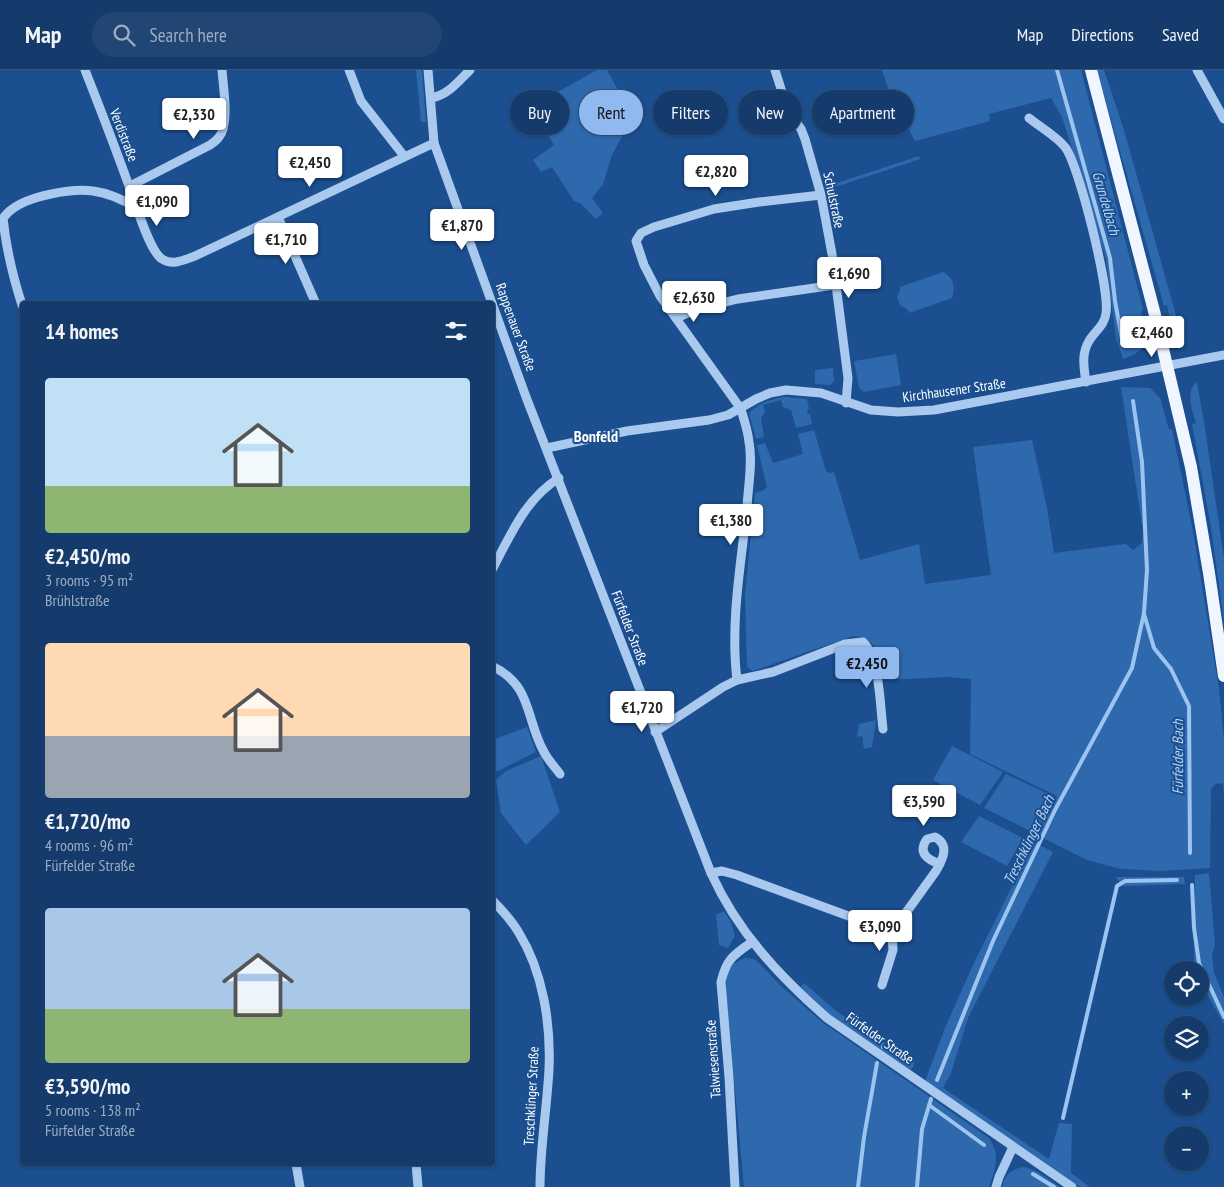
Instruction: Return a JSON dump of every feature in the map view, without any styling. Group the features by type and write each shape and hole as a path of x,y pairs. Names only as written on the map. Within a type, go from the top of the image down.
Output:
{"main road":[{"path":"1091,70 1168,367 1191,466 1224,676"}],"street":[{"name":"Verdistraße","path":"85,70 130,186 136,207 154,248 160,258 171,263 195,256 434,142"},
{"path":"130,186 210,145 220,137 224,124 222,70"},
{"path":"349,70 361,101 404,156"},
{"name":"Rappenauer Straße","path":"428,70 434,142 492,301"},
{"path":"431,98 440,96 452,88 470,70"},
{"name":"Schulstraße","path":"775,70 788,111 801,129 805,139 821,195 832,254 848,378 846,403"},
{"path":"1197,70 1224,119"},
{"path":"1029,118 1064,146 1070,155 1099,257 1107,311 1105,321 1088,342 1084,354 1083,363 1086,382"},
{"path":"21,301 5,241 3,218 10,210 25,202 69,191 92,191 114,196 136,207"},
{"path":"738,680 735,660 735,628 750,453 746,428 741,409 660,296 641,257 636,241 641,233 654,227 714,209 821,195"},
{"path":"278,217 315,301"},
{"path":"676,318 697,309 738,299 835,285"},
{"name":"Rappenauer Straße","path":"495,310 547,448"},
{"name":"Kirchhausener Straße","path":"547,448 627,432 709,420 728,415 764,396 786,390 820,393 871,410 898,412 934,410 1224,355"},
{"name":"Fürfelder Straße","path":"547,448 710,873 720,894 752,942 794,990 827,1018 1072,1187"},
{"path":"495,565 524,512 544,488 559,478"},
{"path":"655,732 723,687 738,680 773,672 845,644 863,642 871,653 875,666 883,729"},
{"path":"495,668 516,682 544,752 560,774"},
{"path":"882,984 893,950 892,932 940,864"},
{"path":"710,873 722,871 737,875 892,932"},
{"name":"Treschklinger Straße","path":"495,904 519,933 531,958 541,988 546,1016 549,1068 540,1187"},
{"name":"Talwiesenstraße","path":"735,1187 721,982 724,968 731,957 752,942"},
{"path":"996,1187 1013,1147"},
{"path":"296,1166 300,1187"},
{"path":"416,1166 418,1187"}],"shaded area":[{"path":"416,70 422,70 426,122 421,122"},
{"path":"597,70 607,70 618,90 579,90 579,135 623,135 612,155 603,184 592,198 603,213 596,219 580,203 574,201 552,167 541,172 533,160 554,145 548,135 569,135 569,90 561,90"},
{"path":"882,70 1081,70 1143,309 1141,311 1146,341 1139,351 1123,359 1116,339 1106,259 1062,117 1051,98 989,114 990,121 915,141 912,135 914,135 914,90 889,90"},
{"path":"1097,70 1104,70 1124,130 1184,344 1174,332 1167,305 1164,306"},
{"path":"919,156 920,159 823,191 822,188"},
{"path":"943,272 953,283 952,298 909,313 908,310 900,305 897,297 900,287"},
{"path":"896,354 901,385 864,392 859,388 854,361"},
{"path":"833,368 834,381 830,385 815,384 815,370"},
{"path":"1197,382 1224,558 1224,622 1211,527 1192,424 1196,423 1190,396 1193,386"},
{"path":"1121,387 1150,388 1160,398 1169,429 1172,429 1193,531 1219,689 1224,740 1224,796 1223,783 1215,784 1211,789 1210,868 1160,871 1121,869 1087,860 1037,835 1057,796 970,754 971,679 947,677 884,680 879,657 873,645 862,638 853,636 753,671 747,667 745,594 755,493 767,487 757,445 765,443 773,463 803,454 798,434 814,430 826,471 834,472 860,560 919,544 925,584 991,575 973,447 1032,440 1047,508 1054,553 1126,544 1133,550 1142,543 1143,532"},
{"path":"784,397 807,399 809,409 807,410 812,424 796,428 791,410 783,407 781,400 763,405 765,412 761,418 764,437 756,439 749,413 761,404"},
{"path":"876,720 872,747 864,749 862,736 857,737 859,724"},
{"path":"527,727 536,752 496,772 495,739"},
{"path":"952,746 1003,772 980,805 933,780"},
{"path":"541,756 560,812 526,845 501,813 496,780 506,771"},
{"path":"1006,774 1055,797 1036,834 984,808"},
{"path":"979,816 1023,838 1007,866 961,842"},
{"path":"1034,842 1053,852 968,1018 951,1073 943,1088 1049,1159 1059,1123 1072,1124 1071,1173 1090,1187 1080,1187 925,1081 945,1028 972,967"},
{"path":"1209,873 1215,944 1212,956 1214,973 1224,997 1224,1024 1209,998 1209,961 1194,961 1195,875"},
{"path":"1115,877 1184,877 1185,884 1124,886"},
{"path":"724,911 731,922 735,936 728,948 719,945 716,915"},
{"path":"746,958 754,959 759,963 781,986 822,1022 989,1138 995,1150 996,1162 989,1187 744,1187 726,991 729,970 735,963"},
{"path":"804,983 836,1011 915,1063 911,1070 827,1013 800,988"},
{"path":"1025,1167 1036,1171 1060,1187 1002,1187 1010,1173"}],"waterway":[{"name":"Grundelbach","path":"1057,70 1110,258 1123,345"},
{"name":"Treschklinger Bach","path":"937,1080 993,941 1055,810 1132,668 1144,613 1147,570 1142,462 1133,401"},
{"name":"Fürfelder Bach","path":"1144,614 1154,648 1171,669 1189,706 1190,853"},
{"path":"1063,1118 1117,886 1125,881 1177,880"},
{"name":"Fürfelder Bach","path":"1192,885 1194,928 1199,963 1224,1017"},
{"path":"858,1187 864,1137 877,1063"},
{"name":"Treschklinger Bach","path":"917,1187 922,1129 931,1099"},
{"path":"929,1105 984,1145"},
{"path":"1033,1174 1054,1187"}],"district":[{"name":"Bonfeld","path":"596,436"}]}
